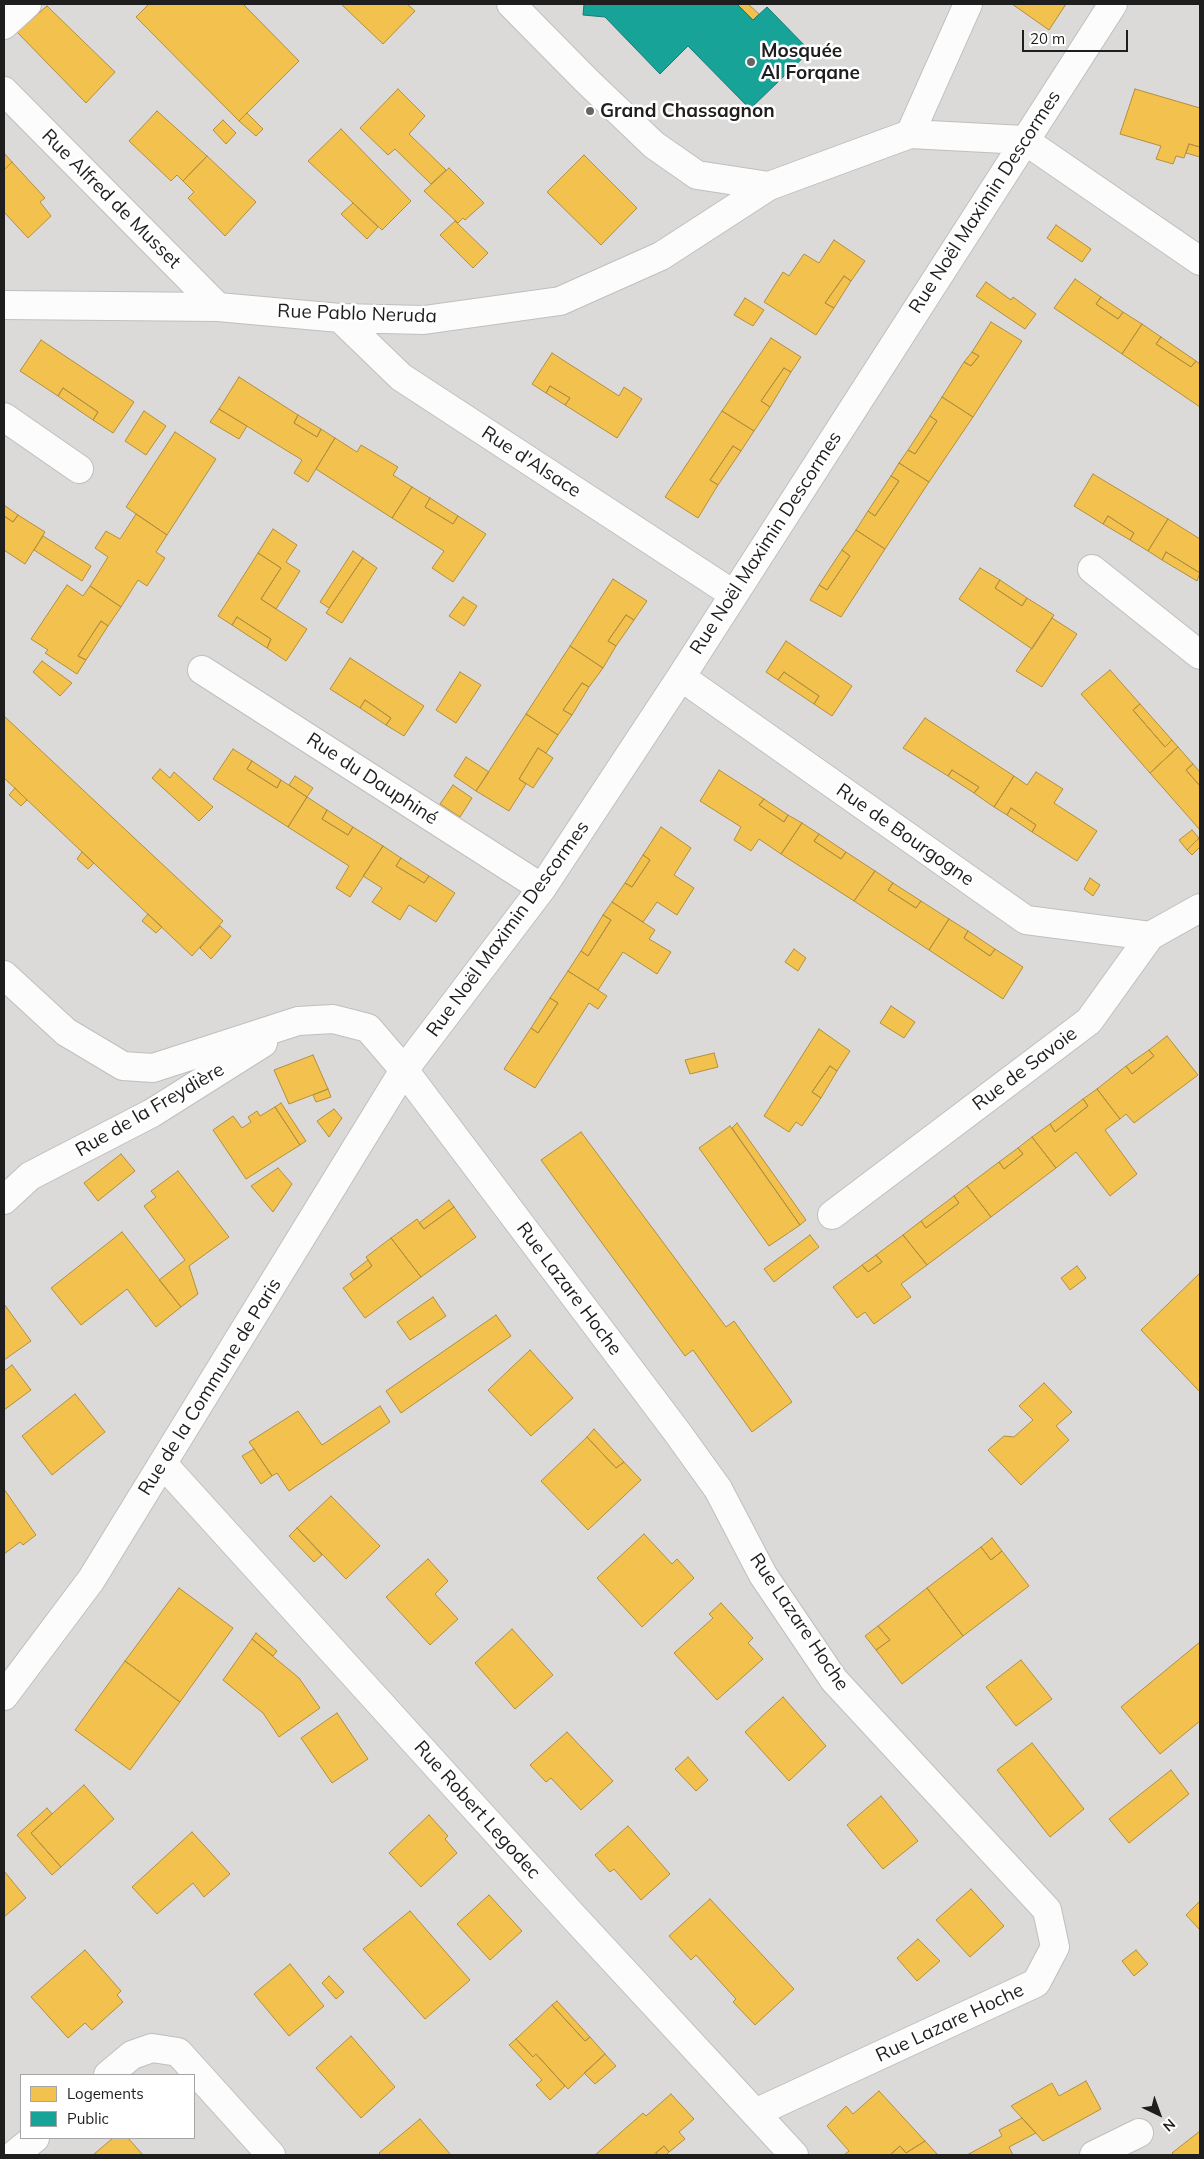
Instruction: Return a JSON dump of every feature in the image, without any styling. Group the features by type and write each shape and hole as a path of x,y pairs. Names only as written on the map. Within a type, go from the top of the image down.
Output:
{"street":[{"path":"4,25 27,4"},
{"path":"511,4 654,145 697,175 769,186"},
{"path":"968,4 910,134 1024,140 1200,261"},
{"name":"Rue Noël Maximin Descormes","path":"404,1070 542,888 681,678 733,594 1113,4"},
{"name":"Rue Alfred de Musset","path":"4,91 218,307"},
{"name":"Rue Pablo Neruda","path":"4,305 218,307 340,318 424,320 560,301 661,256 769,186 910,134"},
{"name":"Rue d'Alsace","path":"340,318 400,377 733,594"},
{"path":"4,417 79,469"},
{"path":"1092,570 1200,655"},
{"name":"Rue du Dauphiné","path":"202,670 542,888"},
{"name":"Rue de Bourgogne","path":"681,678 1026,920 1150,936"},
{"name":"Rue de Savoie","path":"832,1215 1089,1022 1150,936 1200,908"},
{"path":"4,976 66,1032 123,1066 152,1068 298,1021"},
{"name":"Rue Lazare Hoche","path":"298,1021 333,1019 368,1028 404,1070 713,1482 763,1575 834,1680 1047,1910 1055,1947 1036,1983 755,2113"},
{"name":"Rue de la Freydière","path":"4,1200 30,1176 152,1113 298,1021"},
{"name":"Rue de la Commune de Paris","path":"4,1696 91,1580 404,1070"},
{"name":"Rue Robert Legodec","path":"163,1464 794,2155"},
{"path":"109,2074 132,2055 152,2048 178,2052 271,2155"},
{"path":"1094,2155 1139,2133"},
{"path":"14,2155 34,2139"}],"shaded area":[{"path":"4,4 1200,4 1200,2155 4,2155"}],"building: Logements":[{"path":"149,4 243,4 299,61 239,121 136,17"},
{"path":"341,4 407,4 415,11 383,44"},
{"path":"737,4 748,4 759,14 753,20"},
{"path":"1012,4 1066,4 1049,30"},
{"path":"47,6 115,72 86,103 17,32"},
{"path":"398,89 425,116 409,134 446,170 431,184 395,149 388,155 360,128"},
{"path":"1135,89 1200,108 1200,147 1189,144 1184,158 1176,156 1173,164 1156,159 1161,146 1120,134"},
{"path":"157,111 207,156 183,181 177,175 171,181 129,141"},
{"path":"247,113 263,129 256,136 239,121"},
{"path":"223,120 236,133 226,144 213,130"},
{"path":"341,129 411,201 382,230 308,161"},
{"path":"1189,144 1200,147 1200,157 1186,153"},
{"path":"4,153 12,162 4,170"},
{"path":"584,155 637,208 601,245 547,192"},
{"path":"207,156 256,202 225,236 188,198 194,192 183,181"},
{"path":"12,162 45,198 40,202 51,216 28,238 4,212 4,170"},
{"path":"449,168 484,203 465,220 463,218 458,223 424,191"},
{"path":"353,203 378,227 367,239 341,214"},
{"path":"455,221 488,253 473,268 440,235"},
{"path":"1056,225 1091,249 1082,262 1047,238"},
{"path":"834,240 865,261 851,281 844,276 825,303 834,308 816,335 764,302 783,272 789,276 804,254 819,263"},
{"path":"844,276 851,281 834,308 825,303"},
{"path":"1075,279 1101,297 1096,304 1118,319 1123,312 1142,324 1122,354 1054,308"},
{"path":"986,282 1011,300 1013,297 1036,314 1025,329 976,296"},
{"path":"1101,297 1123,312 1118,319 1096,304"},
{"path":"745,298 764,310 753,326 734,315"},
{"path":"991,322 1022,341 973,417 942,397 964,362 971,366 979,356 972,352"},
{"path":"1142,324 1161,337 1156,344 1191,367 1196,361 1200,364 1200,407 1122,354"},
{"path":"1161,337 1196,361 1191,367 1156,344"},
{"path":"771,338 801,357 791,372 784,368 761,401 770,407 754,431 722,411"},
{"path":"41,340 134,402 113,433 93,420 98,412 63,388 58,396 20,371"},
{"path":"972,352 979,356 971,366 964,362"},
{"path":"552,353 619,396 624,387 642,399 617,438 565,405 570,398 550,386 546,393 532,384"},
{"path":"784,368 791,372 770,407 761,401"},
{"path":"239,377 298,415 294,423 317,437 321,429 335,438 308,482 294,473 302,460 219,409"},
{"path":"550,386 570,398 565,405 546,393"},
{"path":"63,388 98,412 93,420 58,396"},
{"path":"942,397 973,417 929,482 899,463 908,450 915,454 937,421 930,416"},
{"path":"219,409 247,426 239,439 210,422"},
{"path":"144,411 166,426 146,455 125,441"},
{"path":"722,411 754,431 741,451 733,446 710,480 718,485 698,518 665,497"},
{"path":"298,415 321,429 317,437 294,423"},
{"path":"930,416 937,421 915,454 908,450"},
{"path":"175,432 216,459 167,535 126,507"},
{"path":"335,438 357,452 361,445 398,467 393,475 412,487 392,518 316,469"},
{"path":"733,446 741,451 718,485 710,480"},
{"path":"899,463 929,482 885,549 856,530 868,511 875,516 899,481 891,476"},
{"path":"1093,474 1168,519 1148,551 1130,540 1134,533 1108,516 1103,524 1074,506"},
{"path":"891,476 899,481 875,516 868,511"},
{"path":"412,487 430,498 425,507 453,524 458,516 486,534 453,582 432,568 444,551 392,518"},
{"path":"430,498 458,516 453,524 425,507"},
{"path":"4,505 18,515 13,522 4,516"},
{"path":"136,514 167,535 156,552 165,558 147,586 138,580 121,607 90,586 108,557 95,548 106,531 120,539"},
{"path":"18,515 45,532 25,564 4,550 4,516 13,522"},
{"path":"1108,516 1134,533 1130,540 1103,524"},
{"path":"1168,519 1200,539 1200,573 1166,552 1162,560 1148,551"},
{"path":"273,529 297,545 286,562 300,571 276,609 261,599 281,568 258,553"},
{"path":"856,530 885,549 841,617 810,600 819,585 827,590 850,556 842,550"},
{"path":"43,536 91,566 82,581 34,550"},
{"path":"842,550 850,556 827,590 819,585"},
{"path":"353,551 363,558 329,608 320,602"},
{"path":"1166,552 1200,573 1197,581 1162,560"},
{"path":"258,553 281,568 261,599 307,629 286,661 267,648 271,639 237,617 232,625 218,616"},
{"path":"363,558 377,568 342,623 326,613"},
{"path":"980,568 1000,580 995,588 1022,606 1027,598 1054,615 1032,649 959,599"},
{"path":"613,579 647,601 634,620 626,615 608,641 616,646 603,668 570,646"},
{"path":"1000,580 1027,598 1022,606 995,588"},
{"path":"67,585 83,596 90,586 121,607 108,626 101,621 78,656 86,660 77,674 45,653 48,650 31,639"},
{"path":"463,597 477,606 464,626 449,616"},
{"path":"626,615 634,620 616,646 608,641"},
{"path":"237,617 271,639 267,648 232,625"},
{"path":"1052,618 1077,634 1042,687 1016,671"},
{"path":"101,621 108,626 86,660 78,656"},
{"path":"786,641 852,686 832,716 814,704 819,696 784,672 778,680 766,672"},
{"path":"570,646 603,668 589,687 582,683 563,710 572,715 558,735 526,714"},
{"path":"350,658 424,706 404,736 386,725 391,718 365,700 360,708 330,689"},
{"path":"42,661 72,683 60,696 33,672"},
{"path":"1110,670 1140,704 1133,710 1165,747 1172,740 1178,747 1150,773 1081,694"},
{"path":"460,672 481,685 456,723 436,710"},
{"path":"784,672 819,696 814,704 778,680"},
{"path":"582,683 589,687 572,715 563,710"},
{"path":"365,700 391,718 386,725 360,708"},
{"path":"1140,704 1172,740 1165,747 1133,710"},
{"path":"526,714 558,735 546,753 538,748 519,779 526,784 509,811 476,791"},
{"path":"4,716 223,921 192,956 4,778"},
{"path":"925,718 1014,776 994,807 974,793 979,787 952,770 948,776 903,748"},
{"path":"1178,747 1193,764 1186,770 1200,786 1200,830 1150,773"},
{"path":"538,748 553,758 533,788 519,779"},
{"path":"233,749 252,761 247,769 277,788 281,780 307,797 288,827 213,779"},
{"path":"466,757 489,772 476,791 454,776"},
{"path":"252,761 281,780 277,788 247,769"},
{"path":"1193,764 1200,772 1200,786 1186,770"},
{"path":"160,769 170,778 174,772 213,807 199,821 152,778"},
{"path":"719,770 764,799 759,805 784,822 788,815 802,823 781,854 759,839 751,851 734,840 741,827 700,801"},
{"path":"952,770 979,787 974,793 948,776"},
{"path":"1036,772 1063,789 1054,803 1097,831 1077,861 1032,832 1036,825 1011,808 1007,815 994,807 1014,776 1027,785"},
{"path":"295,776 313,788 307,797 289,785"},
{"path":"453,785 472,798 460,817 440,804"},
{"path":"15,788 27,800 21,806 9,795"},
{"path":"307,797 327,810 322,819 348,835 353,827 383,846 350,897 336,888 349,866 288,827"},
{"path":"764,799 788,815 784,822 759,805"},
{"path":"1011,808 1036,825 1032,832 1007,815"},
{"path":"327,810 353,827 348,835 322,819"},
{"path":"802,823 819,834 814,841 841,859 846,852 875,871 854,901 781,854"},
{"path":"661,827 691,848 674,875 694,888 677,915 657,902 643,922 612,902 625,883 632,887 650,860 643,855"},
{"path":"1192,830 1199,838 1187,850 1179,840"},
{"path":"819,834 846,852 841,859 814,841"},
{"path":"1199,838 1200,847 1192,855 1187,850"},
{"path":"383,846 401,858 396,866 424,883 429,876 455,893 436,922 409,905 400,920 372,902 382,888 363,876"},
{"path":"82,852 94,863 88,869 77,859"},
{"path":"643,855 650,860 632,887 625,883"},
{"path":"401,858 429,876 424,883 396,866"},
{"path":"875,871 893,883 888,890 916,908 921,901 949,919 929,950 854,901"},
{"path":"1090,878 1100,885 1093,896 1084,889"},
{"path":"893,883 921,901 916,908 888,890"},
{"path":"612,902 655,930 649,939 671,952 657,974 623,952 598,990 568,971 581,951 588,956 611,920 603,915"},
{"path":"148,914 162,927 156,933 142,921"},
{"path":"603,915 611,920 588,956 581,951"},
{"path":"949,919 968,931 964,938 990,956 995,949 1023,967 1003,999 929,950"},
{"path":"220,926 231,936 211,959 200,948"},
{"path":"968,931 995,949 990,956 964,938"},
{"path":"794,949 806,958 798,971 785,962"},
{"path":"568,971 607,996 598,1009 589,1003 535,1088 504,1069 531,1028 538,1033 558,1003 550,998"},
{"path":"550,998 558,1003 538,1033 531,1028"},
{"path":"891,1006 915,1022 904,1038 880,1023"},
{"path":"819,1029 850,1051 837,1071 830,1066 812,1092 821,1098 802,1126 796,1122 789,1132 764,1116"},
{"path":"1167,1036 1198,1075 1134,1123 1126,1114 1120,1119 1097,1089 1126,1066 1132,1074 1154,1056 1149,1050"},
{"path":"1149,1050 1154,1056 1132,1074 1126,1066"},
{"path":"714,1053 718,1067 690,1074 685,1060"},
{"path":"313,1055 328,1089 289,1104 274,1070"},
{"path":"830,1066 837,1071 821,1098 812,1092"},
{"path":"328,1089 331,1097 316,1102 313,1095"},
{"path":"1097,1089 1120,1119 1105,1130 1137,1174 1110,1196 1076,1152 1056,1168 1032,1137 1050,1124 1055,1132 1088,1106 1083,1099"},
{"path":"1083,1099 1088,1106 1055,1132 1050,1124"},
{"path":"281,1103 306,1141 300,1145 275,1107"},
{"path":"275,1107 300,1145 246,1179 213,1130 233,1116 242,1128 251,1122 248,1117 257,1111 260,1116"},
{"path":"334,1109 342,1118 329,1137 317,1121"},
{"path":"737,1123 806,1220 800,1225 732,1128"},
{"path":"730,1126 800,1225 769,1246 699,1148"},
{"path":"581,1132 726,1327 734,1321 792,1402 752,1432 693,1350 685,1356 541,1160"},
{"path":"1032,1137 1056,1168 991,1217 967,1186 999,1162 1004,1169 1023,1154 1018,1148"},
{"path":"1018,1148 1023,1154 1004,1169 999,1162"},
{"path":"121,1154 135,1171 98,1201 84,1183"},
{"path":"278,1168 292,1184 273,1212 251,1186"},
{"path":"178,1171 229,1237 189,1266 198,1294 181,1307 159,1280 185,1260 144,1206 156,1197 151,1191"},
{"path":"967,1186 991,1217 927,1265 903,1235 921,1221 926,1228 959,1203 954,1196"},
{"path":"954,1196 959,1203 926,1228 921,1221"},
{"path":"449,1200 454,1207 424,1229 419,1223"},
{"path":"454,1207 476,1237 421,1277 391,1238 417,1219 424,1229"},
{"path":"122,1232 181,1307 156,1327 127,1289 81,1325 51,1288"},
{"path":"810,1235 819,1247 774,1282 764,1269"},
{"path":"903,1235 927,1265 901,1284 911,1297 874,1324 865,1312 857,1318 833,1287 862,1265 868,1272 882,1262 876,1255"},
{"path":"391,1238 421,1277 365,1318 343,1288 372,1266 366,1257"},
{"path":"876,1255 882,1262 868,1272 862,1265"},
{"path":"368,1260 372,1266 354,1280 350,1274"},
{"path":"1077,1266 1086,1278 1070,1290 1061,1278"},
{"path":"1200,1273 1200,1390 1199,1391 1141,1330"},
{"path":"433,1297 446,1316 410,1340 397,1322"},
{"path":"4,1304 31,1341 4,1360"},
{"path":"496,1315 511,1336 401,1413 386,1391"},
{"path":"530,1350 573,1398 531,1436 488,1390"},
{"path":"12,1365 31,1390 4,1410 4,1371"},
{"path":"1044,1383 1072,1412 1056,1426 1069,1440 1021,1485 988,1450 1004,1436 1014,1437 1033,1420 1019,1406"},
{"path":"75,1394 105,1432 52,1475 22,1436"},
{"path":"380,1406 390,1422 289,1491 277,1473 272,1476 249,1442 298,1411 322,1445"},
{"path":"594,1429 624,1462 616,1468 587,1437"},
{"path":"587,1437 616,1468 624,1462 641,1480 588,1530 541,1481"},
{"path":"254,1449 272,1476 261,1484 242,1456"},
{"path":"4,1489 36,1535 23,1545 20,1542 4,1554"},
{"path":"331,1496 380,1546 346,1579 297,1528"},
{"path":"297,1528 322,1555 314,1562 289,1536"},
{"path":"644,1534 672,1564 677,1559 694,1578 642,1627 597,1578"},
{"path":"992,1538 1002,1551 991,1560 981,1547"},
{"path":"981,1547 991,1560 1002,1551 1029,1586 963,1636 927,1588"},
{"path":"428,1559 448,1581 435,1594 458,1619 430,1645 386,1597"},
{"path":"179,1588 233,1628 180,1702 125,1661"},
{"path":"927,1588 963,1636 902,1684 876,1650 890,1640 878,1626"},
{"path":"721,1603 753,1638 748,1643 763,1659 717,1700 674,1653 713,1618 709,1614"},
{"path":"878,1626 890,1640 876,1650 865,1636"},
{"path":"512,1629 553,1675 515,1709 475,1663"},
{"path":"256,1633 277,1651 273,1656 252,1639"},
{"path":"252,1639 299,1678 320,1708 279,1737 263,1713 223,1680"},
{"path":"1200,1642 1200,1721 1160,1754 1121,1707"},
{"path":"1021,1660 1052,1699 1016,1726 986,1687"},
{"path":"125,1661 180,1702 130,1770 75,1730"},
{"path":"783,1697 826,1746 789,1781 745,1732"},
{"path":"337,1713 368,1759 332,1783 301,1738"},
{"path":"567,1732 613,1781 581,1810 551,1778 546,1782 530,1765"},
{"path":"1032,1743 1084,1809 1050,1837 997,1770"},
{"path":"688,1757 708,1780 696,1791 675,1769"},
{"path":"1171,1770 1189,1794 1129,1843 1109,1819"},
{"path":"84,1785 114,1819 61,1867 31,1833"},
{"path":"881,1796 918,1841 883,1869 847,1825"},
{"path":"47,1808 52,1814 31,1833 61,1867 52,1875 17,1835"},
{"path":"429,1815 448,1836 445,1839 457,1853 421,1887 389,1853"},
{"path":"628,1826 670,1874 641,1900 614,1869 610,1872 595,1855"},
{"path":"192,1832 230,1874 204,1897 193,1883 157,1914 132,1887"},
{"path":"4,1871 26,1898 4,1917"},
{"path":"971,1889 1004,1926 970,1957 936,1920"},
{"path":"489,1895 522,1931 490,1960 457,1924"},
{"path":"710,1899 794,1989 755,2025 733,2002 736,1999 696,1955 691,1960 669,1936"},
{"path":"1200,1901 1200,1930 1186,1915"},
{"path":"410,1911 470,1980 425,2019 363,1949"},
{"path":"918,1939 940,1961 917,1981 897,1958"},
{"path":"85,1950 121,1991 117,1995 123,2002 92,2030 85,2023 68,2038 31,1997"},
{"path":"1136,1950 1148,1964 1134,1976 1122,1961"},
{"path":"290,1964 324,2006 289,2036 254,1994"},
{"path":"329,1976 344,1992 336,1999 322,1983"},
{"path":"557,2001 590,2037 585,2041 552,2005"},
{"path":"552,2005 585,2041 590,2037 605,2054 568,2089 536,2054 533,2057 516,2039"},
{"path":"351,2036 395,2087 361,2118 316,2068"},
{"path":"516,2039 533,2057 536,2054 565,2086 550,2100 536,2085 542,2080 509,2045"},
{"path":"605,2054 616,2066 595,2084 584,2073"},
{"path":"1086,2081 1101,2109 1043,2141 1011,2106 1052,2083 1059,2096"},
{"path":"879,2091 925,2141 906,2153 900,2146 890,2155 844,2155 849,2151 827,2126 846,2106 853,2114"},
{"path":"671,2094 694,2119 679,2132 685,2139 669,2152 664,2146 653,2155 595,2155 643,2113 646,2116"},
{"path":"1022,2118 1036,2133 1009,2147 1013,2155 967,2155 1002,2136 999,2130"},
{"path":"420,2119 451,2155 381,2155 379,2153"},
{"path":"1200,2131 1200,2155 1174,2155 1172,2153"},
{"path":"112,2139 129,2139 143,2155 93,2155"},
{"path":"925,2141 938,2155 890,2155 900,2146 906,2153"},
{"path":"664,2146 669,2152 666,2155 656,2153"}],"building: Public":[{"name":"Mosquée Al Forqane","path":"584,4 737,4 753,20 767,7 810,51 750,109 688,46 660,74 605,17 583,15"}],"place":[{"name":"Mosquée Al Forqane","path":"751,62"},
{"name":"Grand Chassagnon","path":"590,111"}]}
